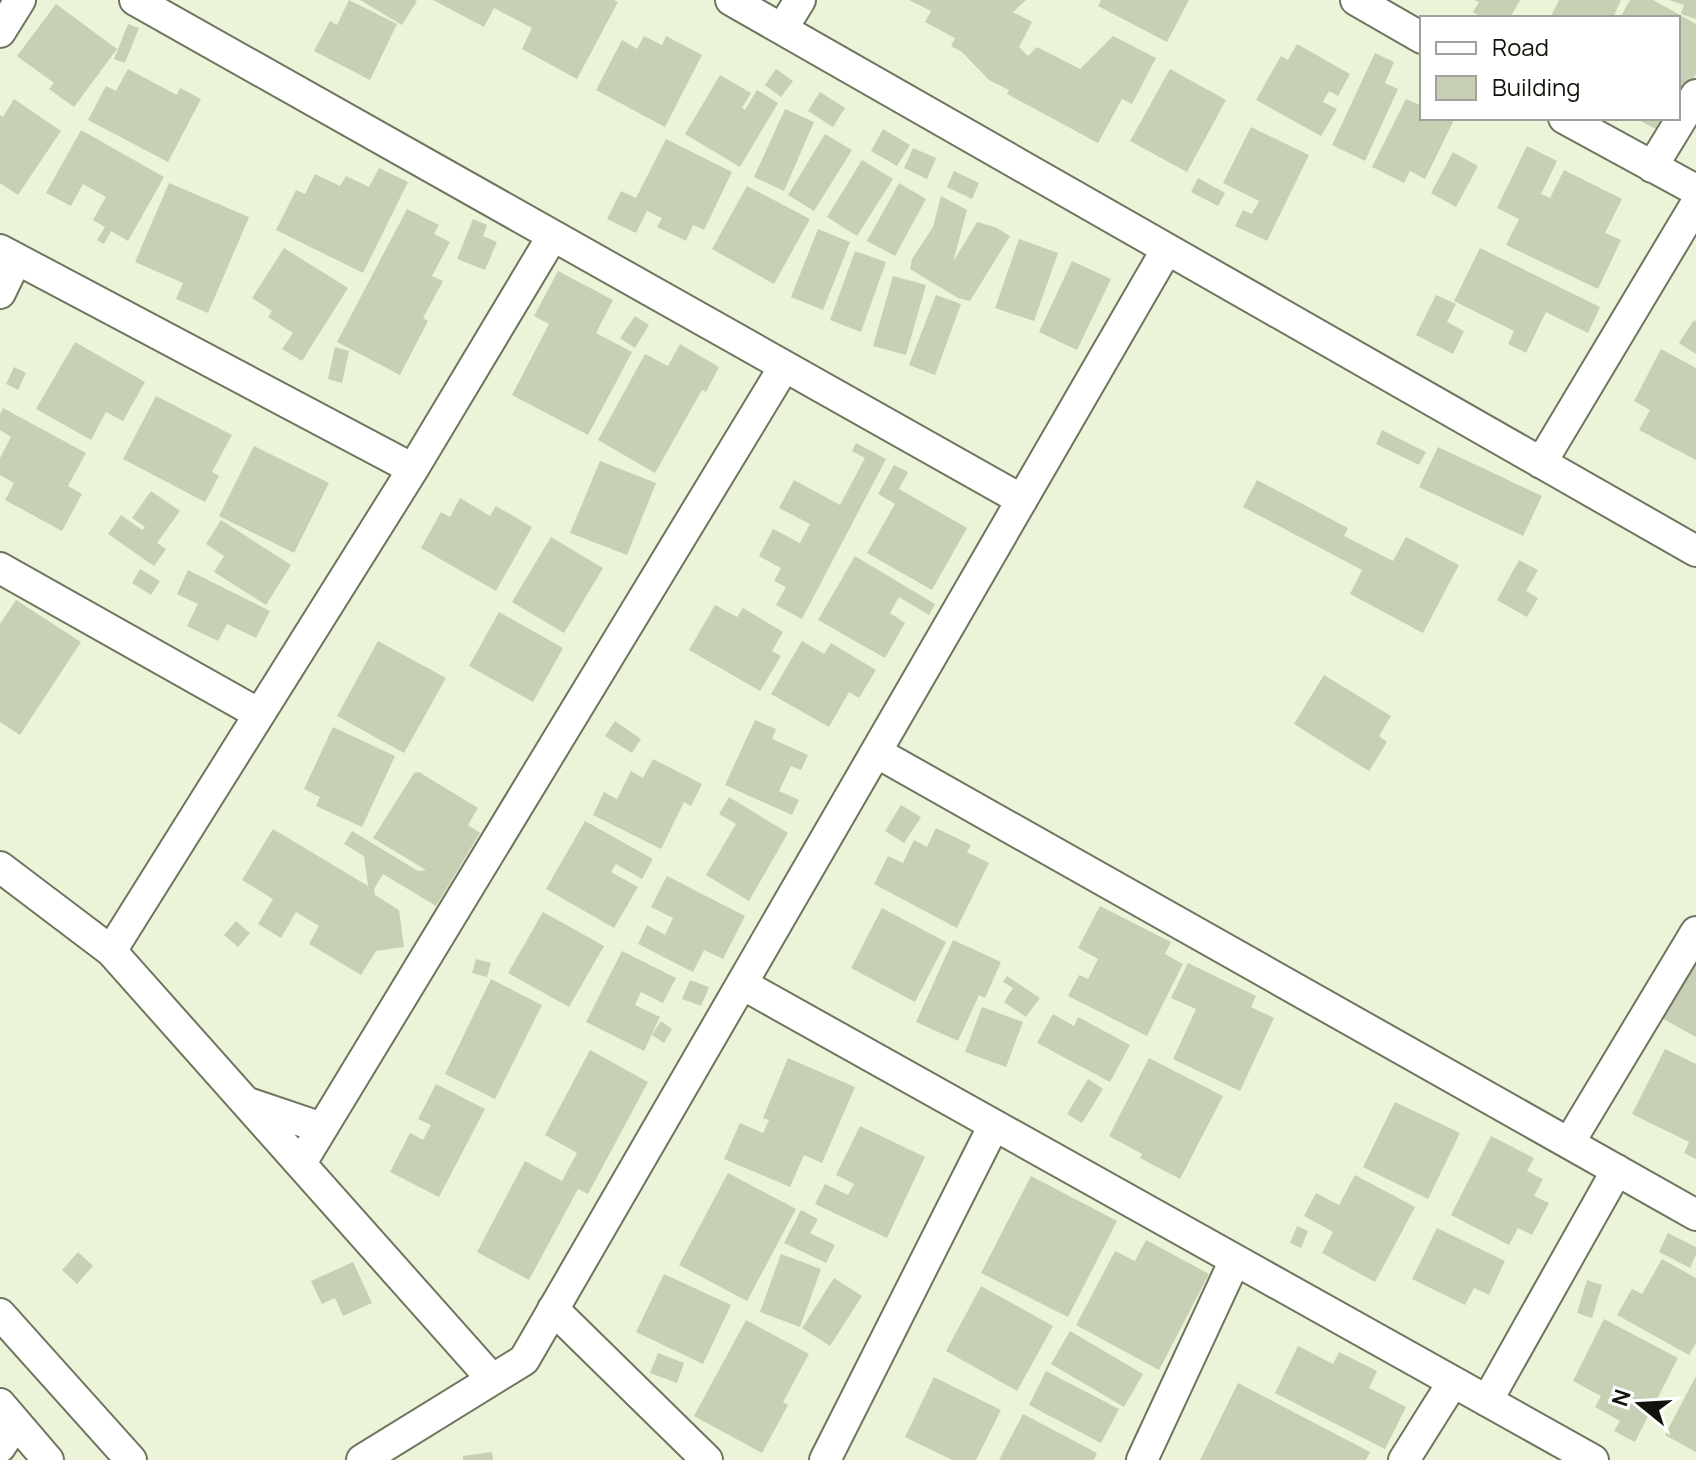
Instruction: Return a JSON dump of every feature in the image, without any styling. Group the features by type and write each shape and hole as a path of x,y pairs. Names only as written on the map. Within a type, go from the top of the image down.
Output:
{"street":[{"path":"0,32 20,0"},
{"path":"135,0 1022,500"},
{"path":"731,0 1696,551"},
{"path":"782,29 800,0"},
{"path":"1356,0 1420,37"},
{"path":"1652,167 1696,95"},
{"path":"1568,120 1696,190"},
{"path":"1541,463 1696,204"},
{"path":"111,951 413,469 552,237"},
{"path":"362,1460 394,1450 492,1379 524,1360 1167,249"},
{"path":"0,293 8,255 413,469"},
{"path":"301,1163 784,367"},
{"path":"0,568 259,714"},
{"path":"876,752 1696,1215"},
{"path":"0,867 111,951 492,1379"},
{"path":"1569,1143 1696,932"},
{"path":"742,984 1589,1459"},
{"path":"247,1103 322,1128"},
{"path":"825,1460 994,1125"},
{"path":"1487,1401 1617,1170"},
{"path":"1142,1460 1235,1260"},
{"path":"553,1309 707,1460"},
{"path":"0,1314 131,1460"},
{"path":"1404,1460 1453,1382"},
{"path":"5,1425 48,1460"}],"building":[{"path":"349,0 397,24 370,80 314,51 330,21 337,25"},
{"path":"360,0 415,0 417,1 402,25"},
{"path":"433,0 618,2 577,79 522,49 532,28 494,8 484,27"},
{"path":"909,0 1026,0 1013,12 1032,22 1019,47 1028,56 1037,47 1080,69 1113,36 1156,58 1132,104 1122,99 1098,143 1007,94 1009,90 989,80 962,52 951,46 955,38 925,22 931,11"},
{"path":"1101,0 1189,0 1167,42 1098,6"},
{"path":"1474,0 1520,0 1511,16 1480,16 1473,12 1479,2"},
{"path":"1559,0 1621,0 1614,16 1551,16"},
{"path":"1630,0 1653,0 1696,24 1696,74 1680,103 1680,16 1621,16"},
{"path":"1669,0 1696,0 1696,19 1681,14 1684,5"},
{"path":"56,4 117,49 74,107 49,89 54,83 17,56"},
{"path":"128,24 139,28 125,63 114,59"},
{"path":"644,36 662,45 666,36 702,55 665,127 596,90 622,40 637,49"},
{"path":"1297,44 1350,74 1338,96 1329,91 1323,102 1337,109 1321,136 1256,100 1281,56 1288,60"},
{"path":"1375,53 1394,62 1385,83 1398,89 1365,161 1332,145"},
{"path":"128,69 177,95 180,88 201,99 168,162 88,120 106,86 116,91"},
{"path":"776,69 793,81 781,97 765,85"},
{"path":"1170,69 1226,100 1187,172 1130,141"},
{"path":"720,75 751,93 742,108 745,110 757,90 778,103 740,167 685,134"},
{"path":"820,92 845,108 833,127 808,111"},
{"path":"14,99 61,131 18,195 0,183 0,115 3,117"},
{"path":"1406,99 1420,105 1420,120 1454,120 1425,179 1410,171 1404,183 1372,167"},
{"path":"785,109 814,122 784,191 754,177"},
{"path":"1639,120 1671,120 1663,133"},
{"path":"1251,127 1309,155 1267,241 1235,226 1243,210 1252,214 1259,201 1223,183"},
{"path":"883,129 910,145 897,166 871,151"},
{"path":"81,130 164,177 128,241 111,231 104,244 97,240 105,227 93,220 106,197 83,184 71,206 46,193"},
{"path":"825,134 852,150 814,211 788,195"},
{"path":"666,139 732,172 704,230 693,225 686,241 657,227 662,218 647,211 636,233 607,219 621,191 636,198"},
{"path":"1527,146 1557,161 1541,194 1550,198 1564,170 1622,199 1605,233 1621,240 1598,289 1506,245 1519,219 1497,208"},
{"path":"913,148 936,158 927,179 904,168"},
{"path":"1453,152 1478,166 1456,207 1431,193"},
{"path":"862,160 893,179 857,236 827,217"},
{"path":"379,168 408,182 363,273 276,230 296,190 305,194 315,174 340,186 346,176 369,187"},
{"path":"954,171 979,183 972,199 947,187"},
{"path":"1198,178 1225,193 1218,206 1191,192"},
{"path":"169,183 249,217 208,313 176,299 183,283 135,262"},
{"path":"899,183 926,199 895,256 867,241"},
{"path":"747,186 810,219 774,284 712,249"},
{"path":"941,196 967,210 953,262 977,222 995,227 1010,236 970,301 958,298 910,269 912,259 933,227"},
{"path":"407,209 439,225 434,234 450,242 432,276 443,281 423,318 428,321 400,375 337,342"},
{"path":"473,219 487,225 483,236 497,242 485,270 457,259"},
{"path":"818,229 850,242 823,310 791,297"},
{"path":"1019,239 1058,253 1034,321 995,308"},
{"path":"284,248 348,288 302,361 282,349 293,333 268,317 272,311 252,298"},
{"path":"1480,248 1600,307 1588,333 1546,312 1526,353 1508,344 1514,331 1454,301"},
{"path":"855,251 886,262 861,332 830,320"},
{"path":"1072,261 1111,279 1077,350 1039,332"},
{"path":"558,271 613,300 596,333 632,352 588,435 512,395 549,324 534,316"},
{"path":"893,276 926,285 906,355 873,346"},
{"path":"936,295 961,304 935,375 909,365"},
{"path":"1436,295 1456,304 1447,322 1464,331 1453,354 1416,335"},
{"path":"635,316 649,325 635,348 620,338"},
{"path":"1694,320 1696,322 1696,354 1679,343"},
{"path":"75,342 145,382 123,421 106,412 91,440 36,409"},
{"path":"680,344 719,367 706,392 702,390 655,473 598,440 645,354 668,366"},
{"path":"335,347 349,351 342,383 328,379"},
{"path":"1661,349 1696,368 1696,460 1639,430 1650,410 1634,401"},
{"path":"14,367 26,373 18,390 6,384"},
{"path":"156,396 232,435 212,472 219,476 205,502 123,459"},
{"path":"3,408 86,453 68,486 82,494 62,531 5,500 14,483 0,475 0,458 11,437 0,430"},
{"path":"1382,430 1426,452 1419,465 1376,444"},
{"path":"856,443 886,459 802,619 776,605 786,587 774,581 781,568 759,556 773,529 800,543 810,524 779,508 794,480 840,505 865,458 852,451"},
{"path":"254,446 329,483 294,553 219,516"},
{"path":"1438,447 1542,496 1523,536 1419,487"},
{"path":"600,461 656,483 627,555 570,533"},
{"path":"894,465 908,472 899,489 967,528 932,590 867,553 895,504 878,494"},
{"path":"1257,480 1348,528 1344,536 1393,561 1406,537 1459,565 1423,633 1350,594 1362,570 1243,507"},
{"path":"151,491 180,511 157,543 166,549 154,566 108,534 121,515 142,530 145,527 132,518"},
{"path":"460,498 490,516 496,506 532,527 496,591 421,548 441,512 450,517"},
{"path":"221,520 291,565 266,605 214,572 224,556 206,544"},
{"path":"551,537 603,568 564,633 512,602"},
{"path":"855,556 935,604 929,615 899,597 890,613 905,623 885,658 818,620"},
{"path":"1519,560 1538,570 1526,591 1538,598 1527,617 1497,600"},
{"path":"140,569 160,581 151,595 132,583"},
{"path":"188,570 270,611 256,638 227,624 218,641 187,626 198,604 177,594"},
{"path":"16,600 81,642 20,735 0,722 0,624"},
{"path":"715,605 737,617 743,608 783,632 772,651 781,656 760,691 689,650"},
{"path":"499,612 563,648 533,702 469,666"},
{"path":"378,641 446,678 404,753 337,716"},
{"path":"802,641 824,654 831,643 876,670 859,698 849,692 829,727 771,694"},
{"path":"1324,675 1391,716 1379,736 1387,742 1369,771 1294,724"},
{"path":"755,720 776,729 772,739 808,755 801,770 791,766 779,791 799,800 792,815 725,785"},
{"path":"615,721 641,739 632,753 605,736"},
{"path":"333,727 395,756 362,827 316,806 320,797 304,789"},
{"path":"653,759 702,784 691,806 684,802 661,849 593,815 604,792 617,799 631,771 643,778"},
{"path":"419,772 478,808 468,825 480,833 436,906 383,874 374,889 375,895 399,910 404,947 376,951 361,975 309,944 319,926 296,912 281,938 258,924 273,899 242,880 273,829 368,886 364,856 344,844 352,831 418,871 426,870 373,838 414,773"},
{"path":"729,797 788,833 749,901 706,875 736,824 719,814"},
{"path":"901,805 921,817 904,843 885,831"},
{"path":"585,821 653,859 642,879 616,864 611,872 638,887 614,928 546,889"},
{"path":"936,828 971,845 967,852 989,863 957,928 874,884 888,856 903,863 914,840 927,847"},
{"path":"667,876 745,916 723,959 704,950 693,972 638,944 647,925 665,935 673,918 651,907"},
{"path":"1100,906 1171,942 1165,954 1183,964 1147,1036 1068,996 1079,975 1088,979 1098,959 1078,948"},
{"path":"882,908 946,942 915,1002 851,968"},
{"path":"543,912 604,946 569,1007 508,973"},
{"path":"236,921 250,933 238,947 224,935"},
{"path":"953,940 1001,962 985,998 979,995 958,1041 916,1022"},
{"path":"622,951 676,978 663,1003 641,992 635,1005 660,1017 644,1051 586,1022"},
{"path":"1696,957 1696,1037 1662,1018"},
{"path":"476,959 491,963 487,977 472,973"},
{"path":"1188,963 1256,996 1251,1007 1274,1018 1240,1091 1173,1059 1196,1009 1171,998"},
{"path":"1007,976 1040,998 1026,1017 1004,1002 1013,988 1003,982"},
{"path":"491,979 542,1005 495,1099 445,1074"},
{"path":"690,980 709,987 701,1006 682,999"},
{"path":"982,1007 1023,1022 1006,1067 965,1052"},
{"path":"1053,1014 1074,1026 1078,1017 1130,1045 1110,1082 1037,1043"},
{"path":"661,1021 672,1029 664,1043 652,1035"},
{"path":"1665,1049 1696,1064 1696,1159 1684,1153 1689,1142 1632,1114"},
{"path":"590,1050 648,1082 588,1194 578,1189 529,1280 477,1252 525,1161 562,1181 577,1153 545,1135"},
{"path":"788,1058 855,1087 822,1163 804,1155 790,1187 724,1159 740,1123 763,1133 769,1120 763,1118"},
{"path":"1149,1058 1223,1096 1180,1179 1140,1158 1142,1154 1109,1136"},
{"path":"1088,1079 1103,1089 1082,1123 1067,1114"},
{"path":"436,1084 485,1109 439,1197 390,1172 410,1133 423,1140 431,1125 418,1119"},
{"path":"1395,1102 1460,1133 1428,1199 1363,1167"},
{"path":"860,1126 925,1157 887,1238 815,1204 825,1184 848,1195 854,1184 836,1175"},
{"path":"1491,1136 1534,1158 1527,1171 1543,1179 1534,1196 1549,1203 1532,1235 1518,1228 1509,1245 1451,1215"},
{"path":"728,1173 796,1209 747,1301 679,1265"},
{"path":"1355,1175 1415,1207 1375,1282 1322,1253 1333,1232 1304,1216 1316,1193 1339,1205"},
{"path":"1031,1176 1117,1221 1068,1317 981,1273"},
{"path":"801,1210 818,1219 810,1233 835,1245 826,1263 784,1243"},
{"path":"1297,1226 1308,1231 1301,1248 1290,1243"},
{"path":"1437,1228 1505,1261 1489,1295 1474,1288 1465,1305 1412,1279"},
{"path":"1668,1233 1696,1247 1690,1268 1659,1252"},
{"path":"1146,1240 1209,1274 1159,1370 1076,1325 1115,1251 1135,1261"},
{"path":"78,1252 93,1266 77,1284 62,1270"},
{"path":"781,1254 821,1269 800,1327 760,1312"},
{"path":"1662,1259 1696,1278 1696,1343 1689,1355 1617,1315 1632,1289 1642,1294"},
{"path":"353,1262 372,1303 343,1316 335,1298 322,1304 311,1281"},
{"path":"664,1274 731,1305 703,1364 636,1332"},
{"path":"834,1278 862,1296 830,1346 802,1328"},
{"path":"1587,1280 1602,1285 1592,1318 1577,1313"},
{"path":"981,1286 1053,1326 1017,1391 946,1351"},
{"path":"1604,1319 1678,1358 1635,1442 1614,1431 1620,1421 1595,1407 1601,1396 1573,1381"},
{"path":"746,1320 809,1354 783,1402 788,1405 762,1453 694,1416"},
{"path":"1070,1331 1143,1374 1124,1407 1051,1364"},
{"path":"1298,1346 1333,1364 1339,1352 1377,1371 1369,1388 1406,1407 1385,1449 1275,1393"},
{"path":"658,1353 684,1363 677,1383 650,1373"},
{"path":"1046,1371 1119,1409 1101,1443 1029,1405"},
{"path":"1696,1376 1696,1452 1665,1435"},
{"path":"934,1377 1001,1410 976,1460 952,1460 905,1437"},
{"path":"1238,1383 1370,1452 1366,1460 1200,1460"},
{"path":"1023,1414 1097,1453 1094,1460 999,1460"},
{"path":"492,1452 493,1460 463,1460 463,1456"}]}
